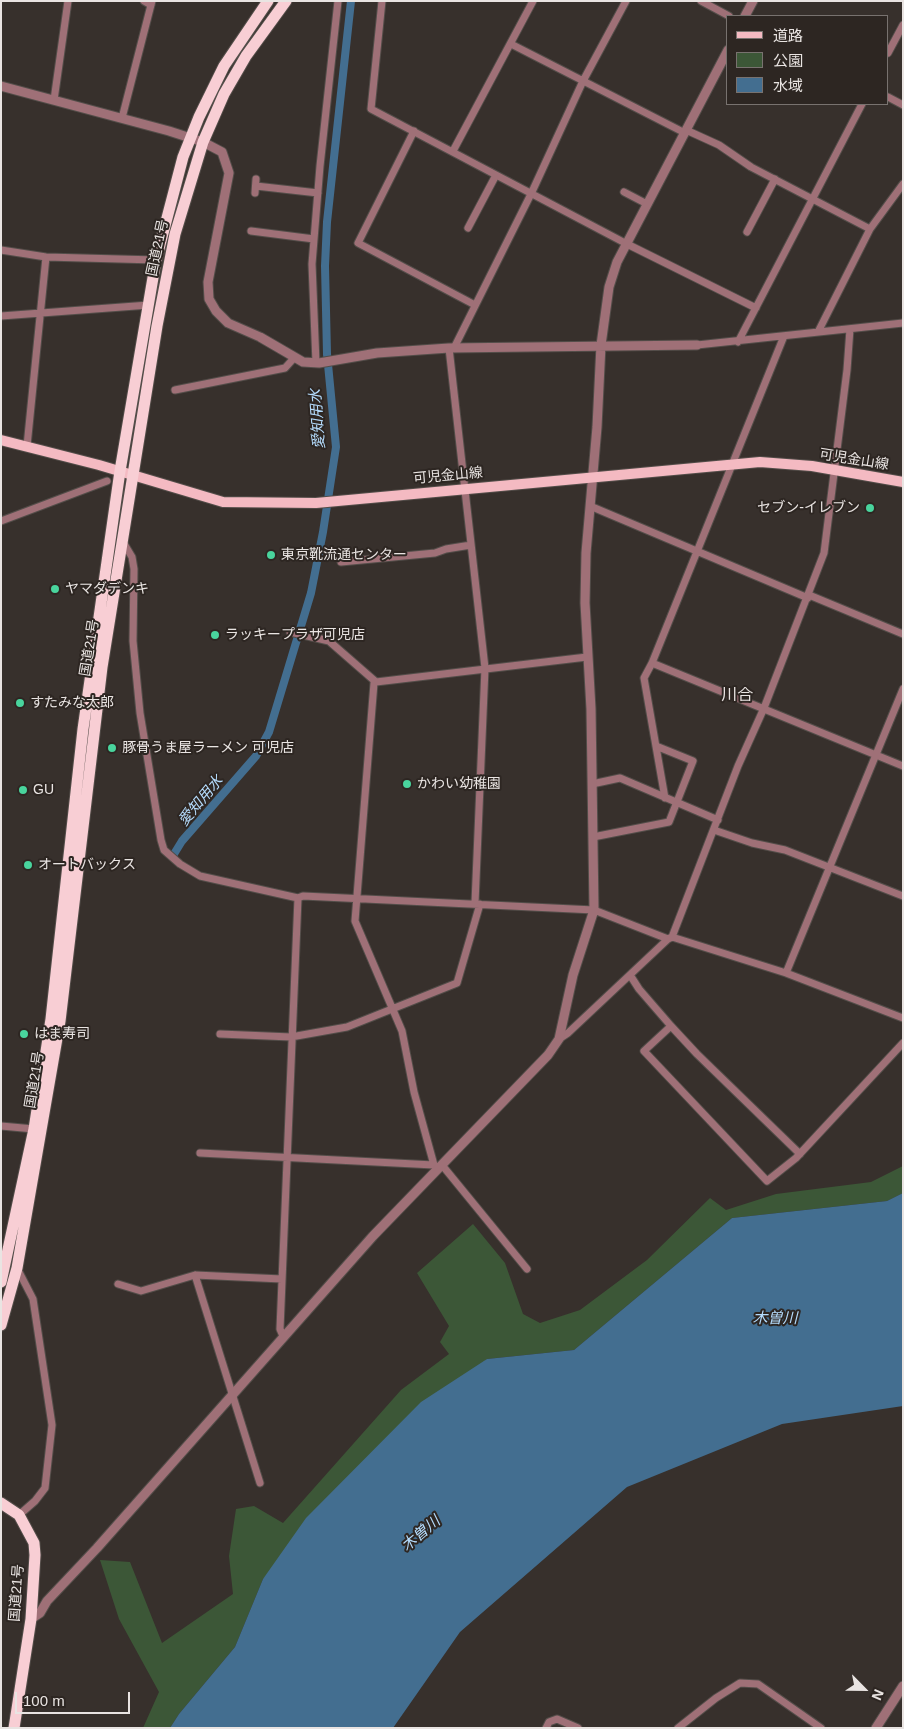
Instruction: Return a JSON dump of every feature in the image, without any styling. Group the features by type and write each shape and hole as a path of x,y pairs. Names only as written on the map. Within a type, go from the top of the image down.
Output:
{"highway":[{"name":"国道21号","path":"1,1282 34,1129 51,1020 83,729 120,471 156,260 175,185 190,138 224,66 268,1"},
{"name":"国道21号","path":"1,1325 18,1268 60,1020 93,729 157,326 175,234 203,142 235,73 286,1"},
{"path":"1,1503 20,1514"},
{"name":"国道21号","path":"14,1728 31,1619 34,1543 20,1514"}],"main road":[{"name":"可児金山線","path":"1,440 120,471 223,502 316,503 732,464 786,464 903,482"}],"street":[{"path":"54,100 68,1"},
{"path":"318,363 312,264 338,1"},
{"path":"382,1 371,109 627,244 756,308"},
{"path":"453,151 533,1"},
{"path":"220,1034 291,1037 347,1026 392,1010 456,983 477,904 485,668 452,348 531,194 583,81 626,1"},
{"path":"701,1 727,15"},
{"path":"746,15 753,1"},
{"path":"122,118 149,2"},
{"path":"889,52 903,25"},
{"path":"511,44 685,132 719,145 751,168 870,229"},
{"path":"559,1039 573,975 594,910 591,708 585,595 601,345 612,275 726,54"},
{"path":"1,86 190,138 203,142 222,152 229,173 208,282 209,299 216,311 228,323 260,337 303,362 318,363 377,353 452,348 696,345 903,323"},
{"path":"889,98 903,105"},
{"path":"738,342 861,105"},
{"path":"414,131 358,243 475,305"},
{"path":"468,228 496,175"},
{"path":"747,232 775,180"},
{"path":"818,332 870,229 903,184"},
{"path":"256,186 318,193"},
{"path":"624,192 647,204"},
{"path":"251,231 314,239"},
{"path":"1,250 46,257 156,260"},
{"path":"26,446 46,257"},
{"path":"1,316 149,305"},
{"path":"31,1619 40,1613 47,1601 373,1236 438,1166 548,1055 559,1039 568,1033 670,938 738,766 764,708 809,596 824,553 850,329"},
{"path":"665,798 644,678 652,663 784,336"},
{"path":"175,390 285,368 294,358"},
{"path":"1,521 107,481"},
{"path":"590,506 696,551 903,634"},
{"path":"123,542 132,557 134,570 133,641 140,713 164,850 171,858 200,876 298,898 303,896 594,910 670,938 786,973 903,1018"},
{"path":"340,562 435,553 446,548 471,545"},
{"path":"290,632 329,641 376,682 587,657"},
{"path":"652,663 903,766"},
{"path":"376,682 374,683 355,921 402,1031 414,1092 438,1166 527,1269"},
{"path":"786,973 903,689"},
{"path":"593,837 669,822 693,761 656,746"},
{"path":"592,784 620,778 718,820"},
{"path":"714,830 752,843 784,850 903,896"},
{"path":"284,1336 280,1329 298,898"},
{"path":"630,975 639,989 697,1054 800,1154"},
{"path":"671,1026 644,1051 767,1181 800,1154 903,1043"},
{"path":"1,1126 34,1129"},
{"path":"200,1153 438,1166"},
{"path":"18,1268 33,1299 52,1425 45,1488 35,1502 20,1514"},
{"path":"118,1284 144,1291 195,1275 282,1279"},
{"path":"195,1275 260,1483"},
{"path":"678,1728 716,1698 740,1683 758,1684 821,1728"},
{"path":"876,1728 903,1686"},
{"path":"546,1728 549,1722 557,1719 578,1728"}],"green space":[{"path":"903,1166 903,1193 887,1201 732,1218 574,1350 487,1359 263,1579 235,1647 179,1714 170,1728 143,1728 159,1692 119,1619 100,1560 130,1562 162,1643 233,1594 229,1556 236,1509 254,1506 283,1523 401,1390 449,1354 440,1342 449,1326 417,1273 473,1224 505,1263 523,1314 540,1323 580,1310 647,1260 710,1198 726,1210 776,1194 871,1182"}],"water":[{"name":"木曽川","path":"903,1193 903,1406 782,1424 627,1487 460,1632 393,1728 170,1728 179,1714 235,1647 263,1579 306,1518 421,1402 487,1359 574,1350 732,1218 887,1201"}],"waterway":[{"name":"愛知用水","path":"174,854 182,841 256,756 269,732 311,593 323,532 336,447 327,354 325,266 327,222 351,1"}],"place":[{"name":"セブン-イレブン","path":"870,508"},
{"name":"東京靴流通センター","path":"271,555"},
{"name":"ヤマダデンキ","path":"55,589"},
{"name":"ラッキープラザ可児店","path":"215,635"},
{"name":"すたみな太郎","path":"20,703"},
{"name":"豚骨うま屋ラーメン 可児店","path":"112,748"},
{"name":"かわい幼稚園","path":"407,784"},
{"name":"GU","path":"23,790"},
{"name":"オートバックス","path":"28,865"},
{"name":"はま寿司","path":"24,1034"}],"district":[{"name":"川合","path":"737,696"}]}
